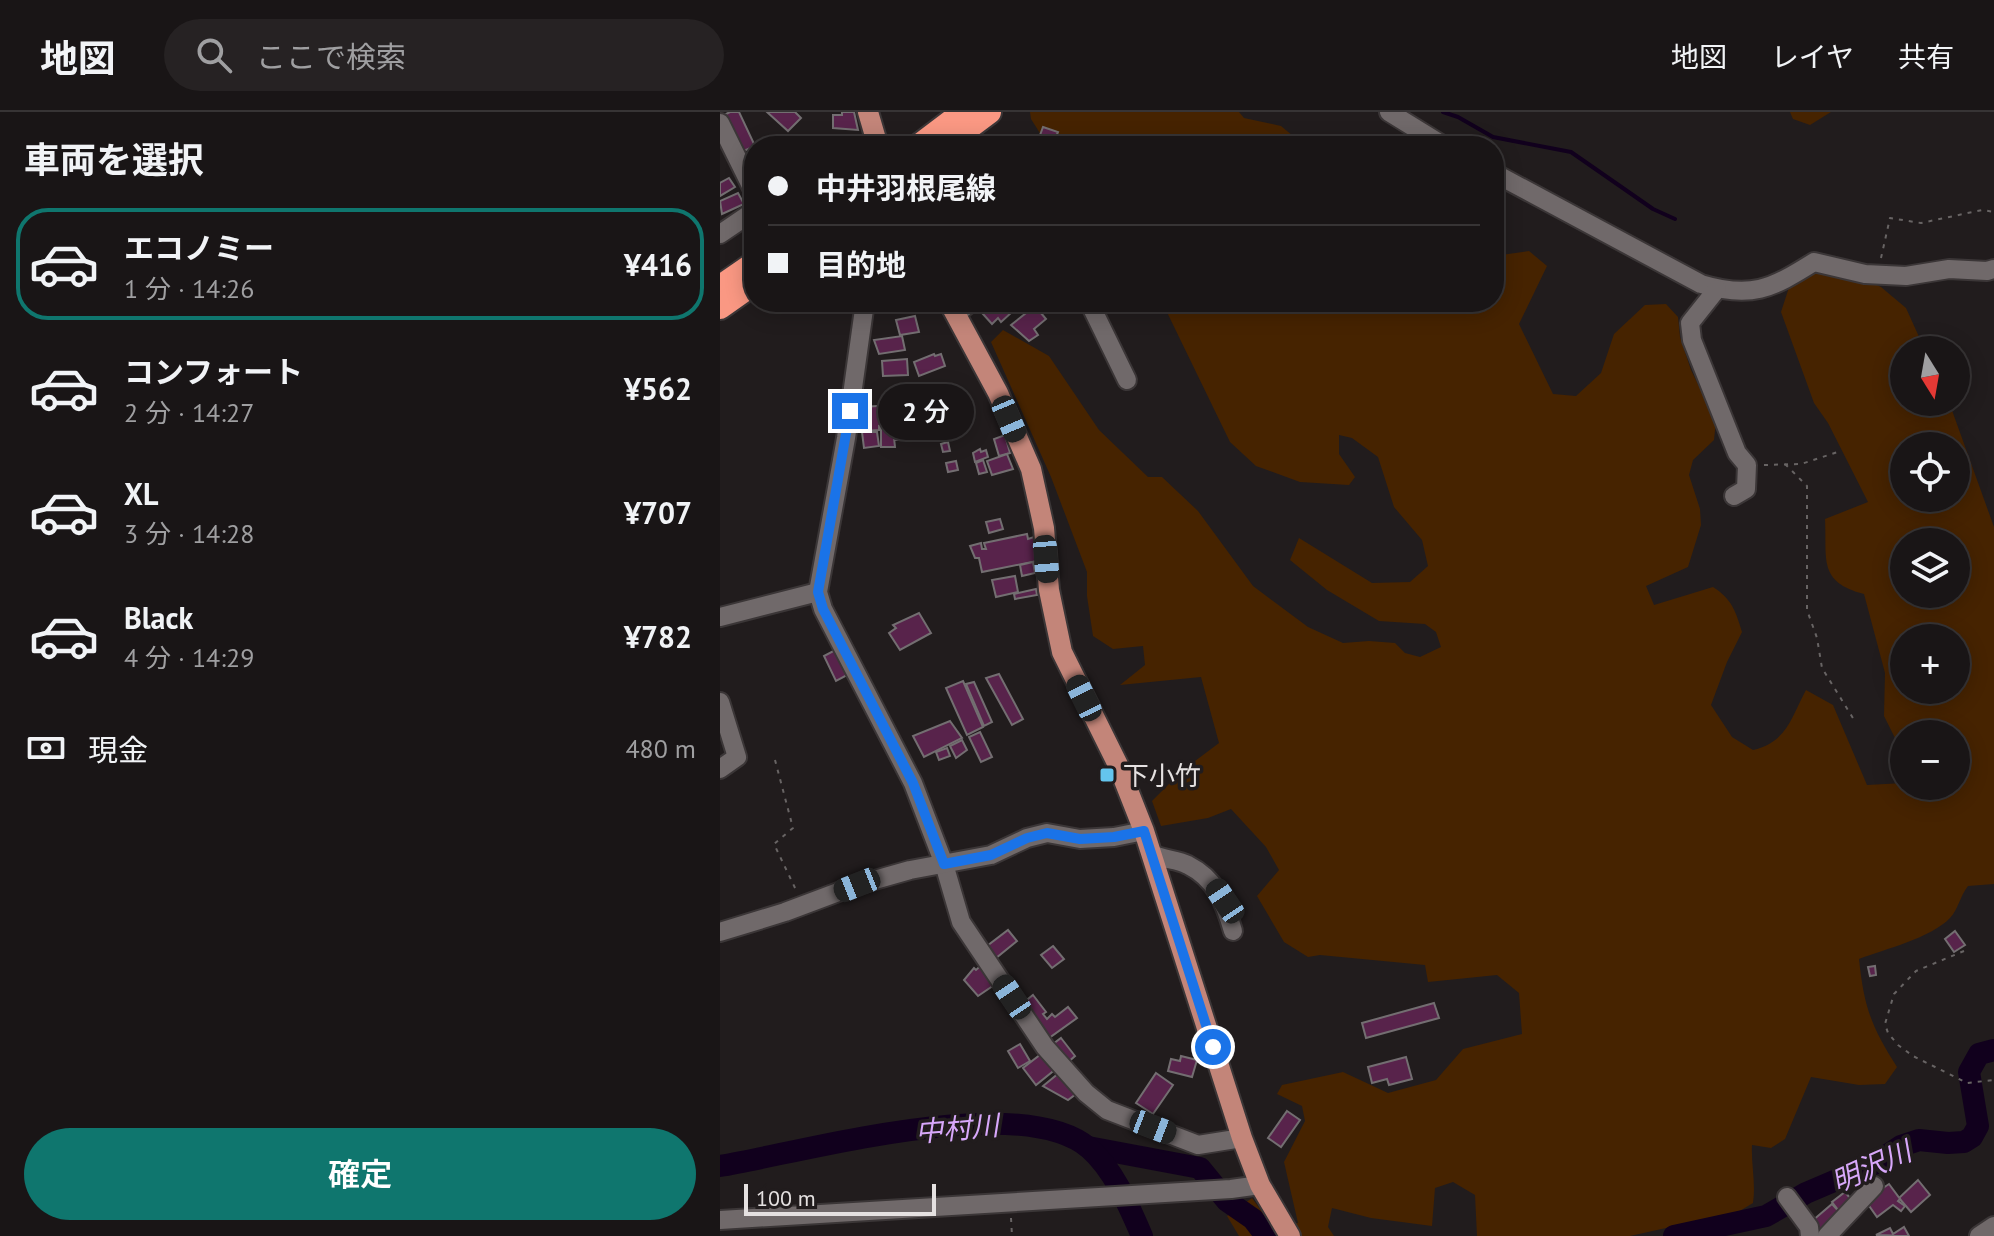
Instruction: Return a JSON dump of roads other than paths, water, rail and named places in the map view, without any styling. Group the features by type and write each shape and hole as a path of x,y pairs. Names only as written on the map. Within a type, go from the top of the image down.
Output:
{"highway":[{"path":"932,136 964,112"},
{"path":"957,136 989,112"},
{"path":"720,287 744,271"},
{"path":"720,307 744,290"}],"main road":[{"path":"868,112 875,136"},
{"path":"962,312 1031,469 1044,528 1049,590 1062,652 1118,765 1144,831 1242,1138 1260,1185 1290,1236"}],"street":[{"path":"1389,112 1428,136"},
{"path":"720,123 744,172"},
{"path":"1504,178 1701,284 1717,289 1753,292 1787,279 1814,262 1877,275 1906,276 1949,269 1994,269"},
{"path":"720,234 744,218"},
{"path":"1717,289 1690,323 1692,340 1737,453 1747,465 1746,489 1734,496"},
{"path":"864,312 846,438 818,592 823,609 913,783 944,864 961,922 1045,1047 1086,1093 1107,1110 1198,1145 1242,1138"},
{"path":"1094,312 1127,380"},
{"path":"720,617 818,592"},
{"path":"720,702 737,757 720,769"},
{"path":"720,932 857,885 910,870 991,855 1027,838 1047,833 1080,839 1144,831"},
{"path":"1152,854 1187,864 1210,880 1225,901 1233,931"},
{"path":"720,1220 1260,1185"},
{"path":"1827,1236 1874,1186"},
{"path":"1787,1197 1809,1227 1810,1236"},
{"path":"1979,1236 1994,1226"}],"waterway":[{"path":"1443,112 1491,136"},
{"path":"1504,139 1571,152 1653,209 1675,219"},
{"name":"明沢川","path":"1674,1236 1766,1216 1806,1193 1874,1164 1901,1146 1919,1140 1964,1142 1972,1137 1978,1126 1969,1072 1979,1054 1994,1050"},
{"name":"中村川","path":"720,1166 910,1130 1014,1124 1057,1132 1089,1148 1113,1178 1142,1236"},
{"name":"明沢川","path":"1088,1147 1200,1168 1227,1201 1253,1219 1266,1236"}],"place":[{"name":"下小竹","path":"1107,775"}]}
